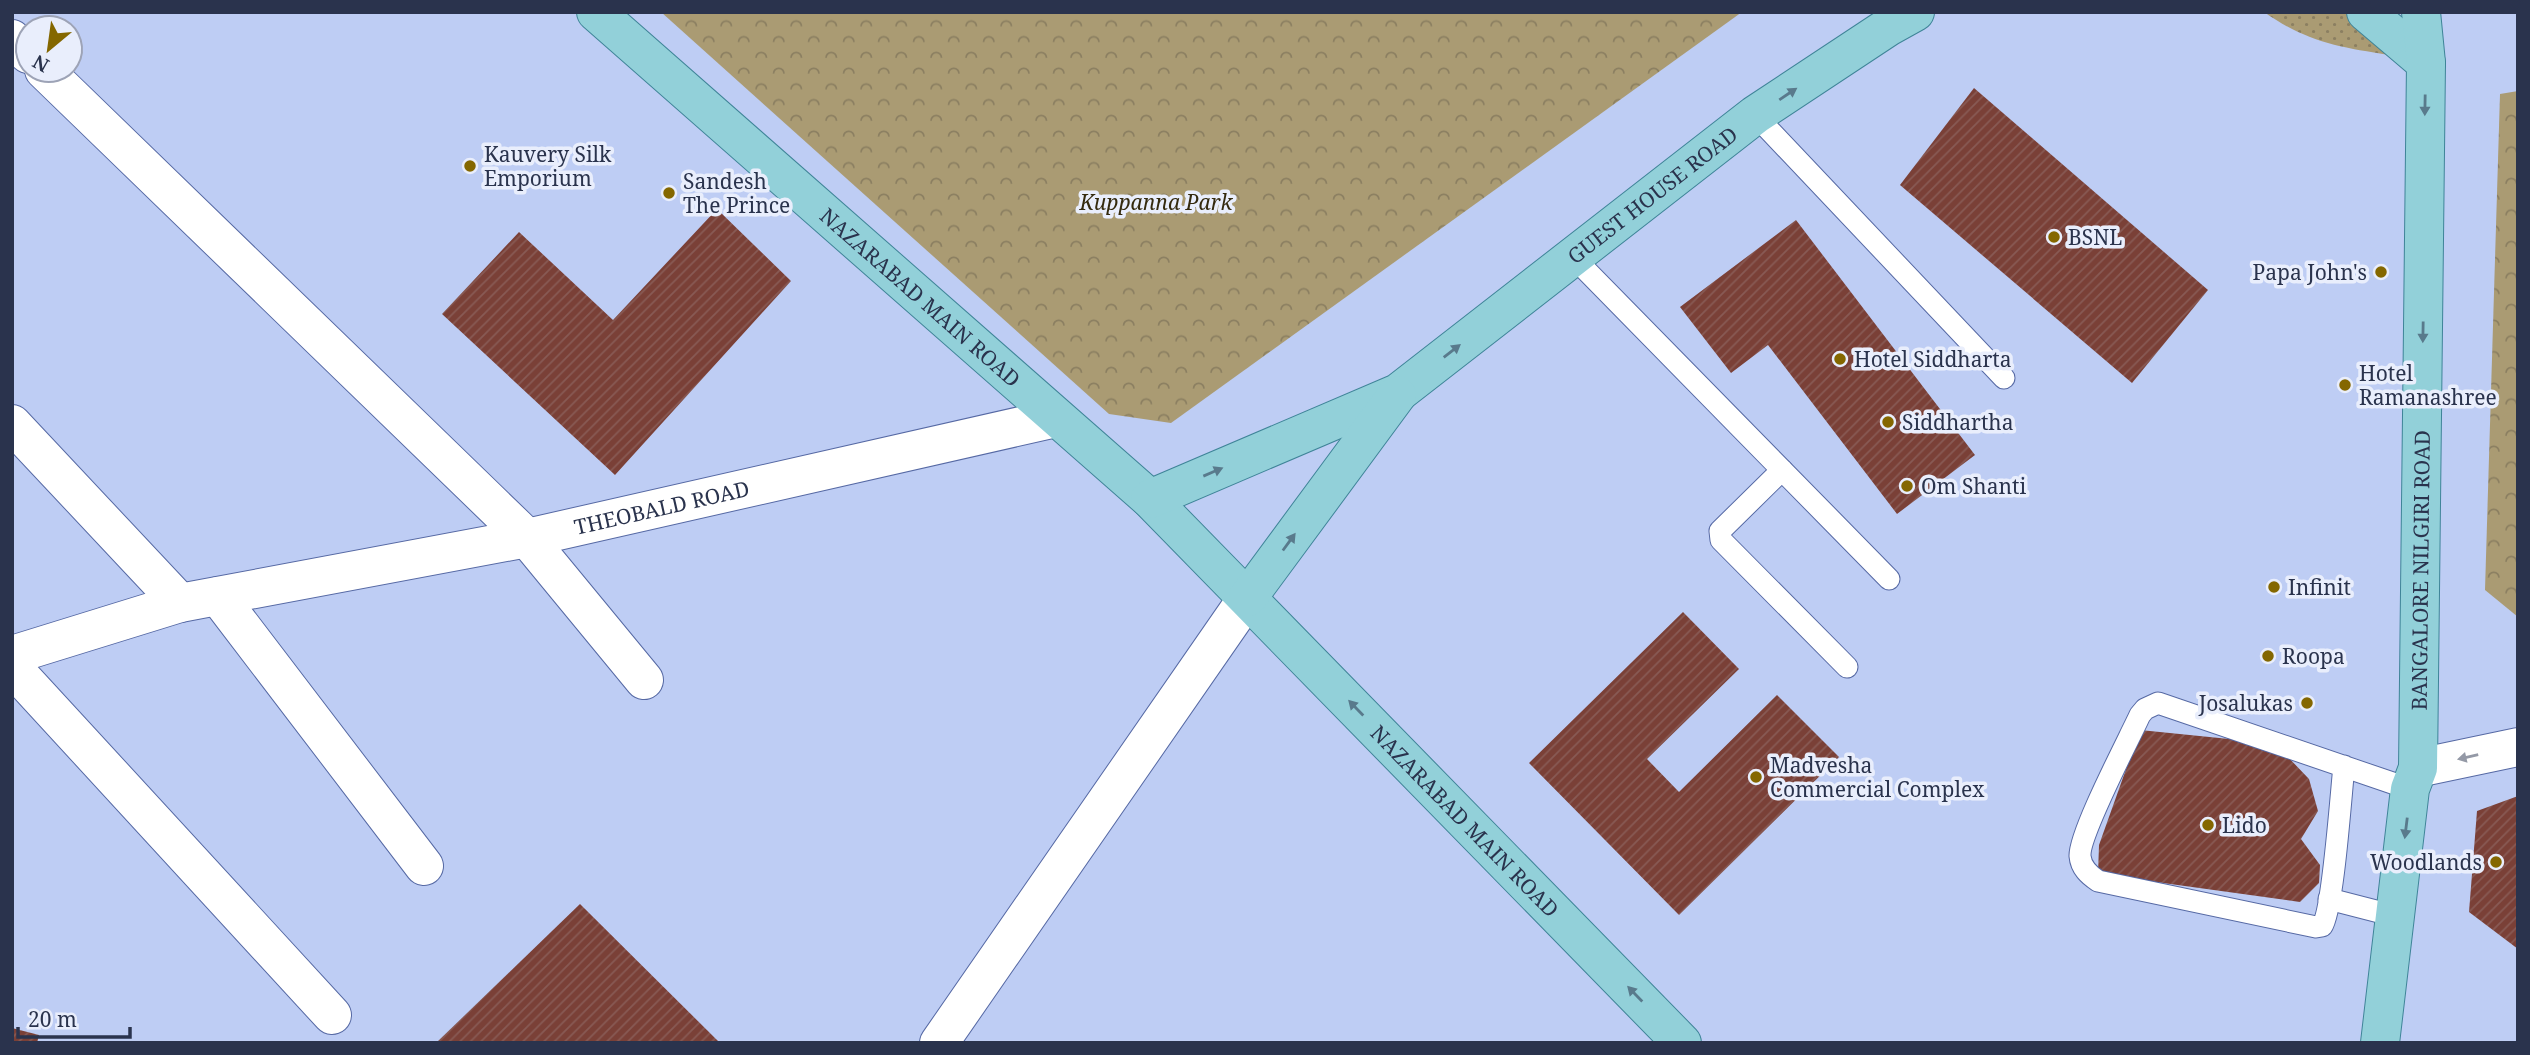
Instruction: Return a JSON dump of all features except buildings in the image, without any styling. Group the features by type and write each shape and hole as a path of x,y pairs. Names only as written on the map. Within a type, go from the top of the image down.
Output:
{"main road":[{"name":"NAZARABAD MAIN ROAD","path":"596,12 1056,418"},
{"path":"2366,12 2426,63"},
{"name":"BANGALORE NILGIRI ROAD","path":"2380,1043 2414,779 2426,63 2421,12"},
{"name":"GUEST HOUSE ROAD","path":"1150,499 1398,393 1755,116 1899,17"},
{"name":"GUEST HOUSE ROAD","path":"1248,597 1398,393"},
{"path":"1056,418 1150,499 1248,597"},
{"name":"NAZARABAD MAIN ROAD","path":"1248,597 1682,1043"}],"street":[{"path":"58,84 527,538 644,680"},
{"name":"THEOBALD ROAD","path":"12,655 180,603 527,538 1056,418"},
{"path":"12,424 180,603"},
{"path":"218,596 424,866"},
{"path":"939,1043 1248,597"},
{"path":"12,667 332,1015"},
{"path":"2414,779 2518,747"}],"lane":[{"path":"1755,116 2004,378"},
{"path":"1573,257 1889,579"},
{"path":"1782,470 1720,531 1719,536 1847,667"},
{"path":"2344,766 2326,922 2322,926 2316,927 2098,881 2083,867 2080,854 2087,830 2140,715 2150,705 2158,704 2344,766 2414,779"},
{"path":"2329,899 2395,916"}],"green space":[{"name":"Kuppanna Park","path":"661,12 1742,12 1171,423 1109,414"},
{"path":"2264,12 2379,12 2389,55 2309,37"},
{"path":"2518,91 2518,617 2485,590 2500,94"}],"place":[{"name":"Kauvery Silk Emporium","path":"470,166"},
{"name":"Sandesh The Prince","path":"669,193"},
{"name":"BSNL","path":"2054,237"},
{"name":"Papa John's","path":"2381,272"},
{"name":"Hotel Siddharta","path":"1840,359"},
{"name":"Hotel Ramanashree","path":"2345,385"},
{"name":"Siddhartha","path":"1888,422"},
{"name":"Om Shanti","path":"1907,486"},
{"name":"Infinit","path":"2274,587"},
{"name":"Roopa","path":"2268,656"},
{"name":"Josalukas","path":"2307,703"},
{"name":"Madvesha Commercial Complex","path":"1756,777"},
{"name":"Lido","path":"2208,825"},
{"name":"Woodlands","path":"2496,862"}]}
